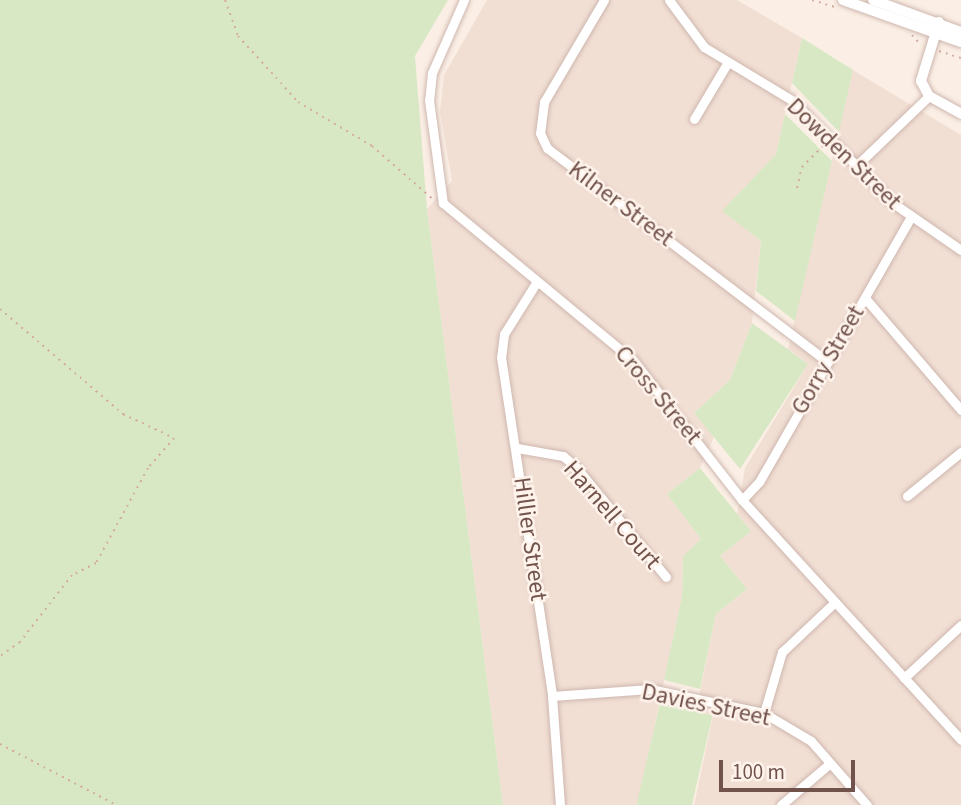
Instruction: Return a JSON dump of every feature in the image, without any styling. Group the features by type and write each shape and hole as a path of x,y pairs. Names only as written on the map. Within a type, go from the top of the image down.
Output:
{"street":[{"path":"443,203 429,100 432,73 464,0"},
{"name":"Kilner Street","path":"604,0 544,102 540,133 547,148 827,361"},
{"name":"Dowden Street","path":"669,0 704,47 793,101 910,218 961,250"},
{"path":"843,0 961,32"},
{"path":"873,0 937,27 961,42"},
{"path":"937,27 922,68 929,96 961,114"},
{"path":"694,120 728,62"},
{"path":"856,166 929,96"},
{"name":"Cross Street","path":"443,203 633,360 742,500 961,740"},
{"name":"Gorry Street","path":"742,500 758,482 910,218"},
{"name":"Hillier Street","path":"537,283 504,334 501,357 517,448 552,696 560,805"},
{"path":"865,299 961,410"},
{"name":"Harnell Court","path":"517,448 563,456 576,467 666,578"},
{"path":"907,496 961,452"},
{"path":"764,713 782,652 834,603"},
{"path":"904,678 961,625"},
{"name":"Davies Street","path":"552,696 650,689 764,713 800,733 867,805"},
{"path":"781,805 829,764"}],"path":[{"path":"225,0 238,36 298,102 372,146 443,203"},
{"path":"938,50 961,58"},
{"path":"797,188 802,167 830,139"},
{"path":"0,309 123,414 174,438 148,468 96,563 72,575 20,642 0,656"},
{"path":"0,744 116,805"}],"shaded area":[{"path":"487,0 737,0 802,38 776,154 723,211 761,241 752,323 730,380 694,413 714,437 700,468 667,494 701,539 683,557 682,596 638,805 503,805 427,209 452,181 440,112 444,75"},
{"path":"853,70 961,135 961,805 694,805 713,715 696,711 716,614 747,589 720,556 751,531 737,514 745,468 808,364 788,349"}],"green space":[{"path":"0,0 448,0 415,56 427,209 503,805 0,805"},
{"path":"802,38 853,70 839,132 792,83"},
{"path":"785,114 832,161 795,321 756,291 761,241 722,211 776,154"},
{"path":"752,323 808,364 740,469 694,413 730,380"},
{"path":"700,468 751,531 720,556 747,589 716,614 700,689 664,680 682,596 683,556 701,539 667,494"},
{"path":"660,703 713,715 692,805 637,804"}]}
